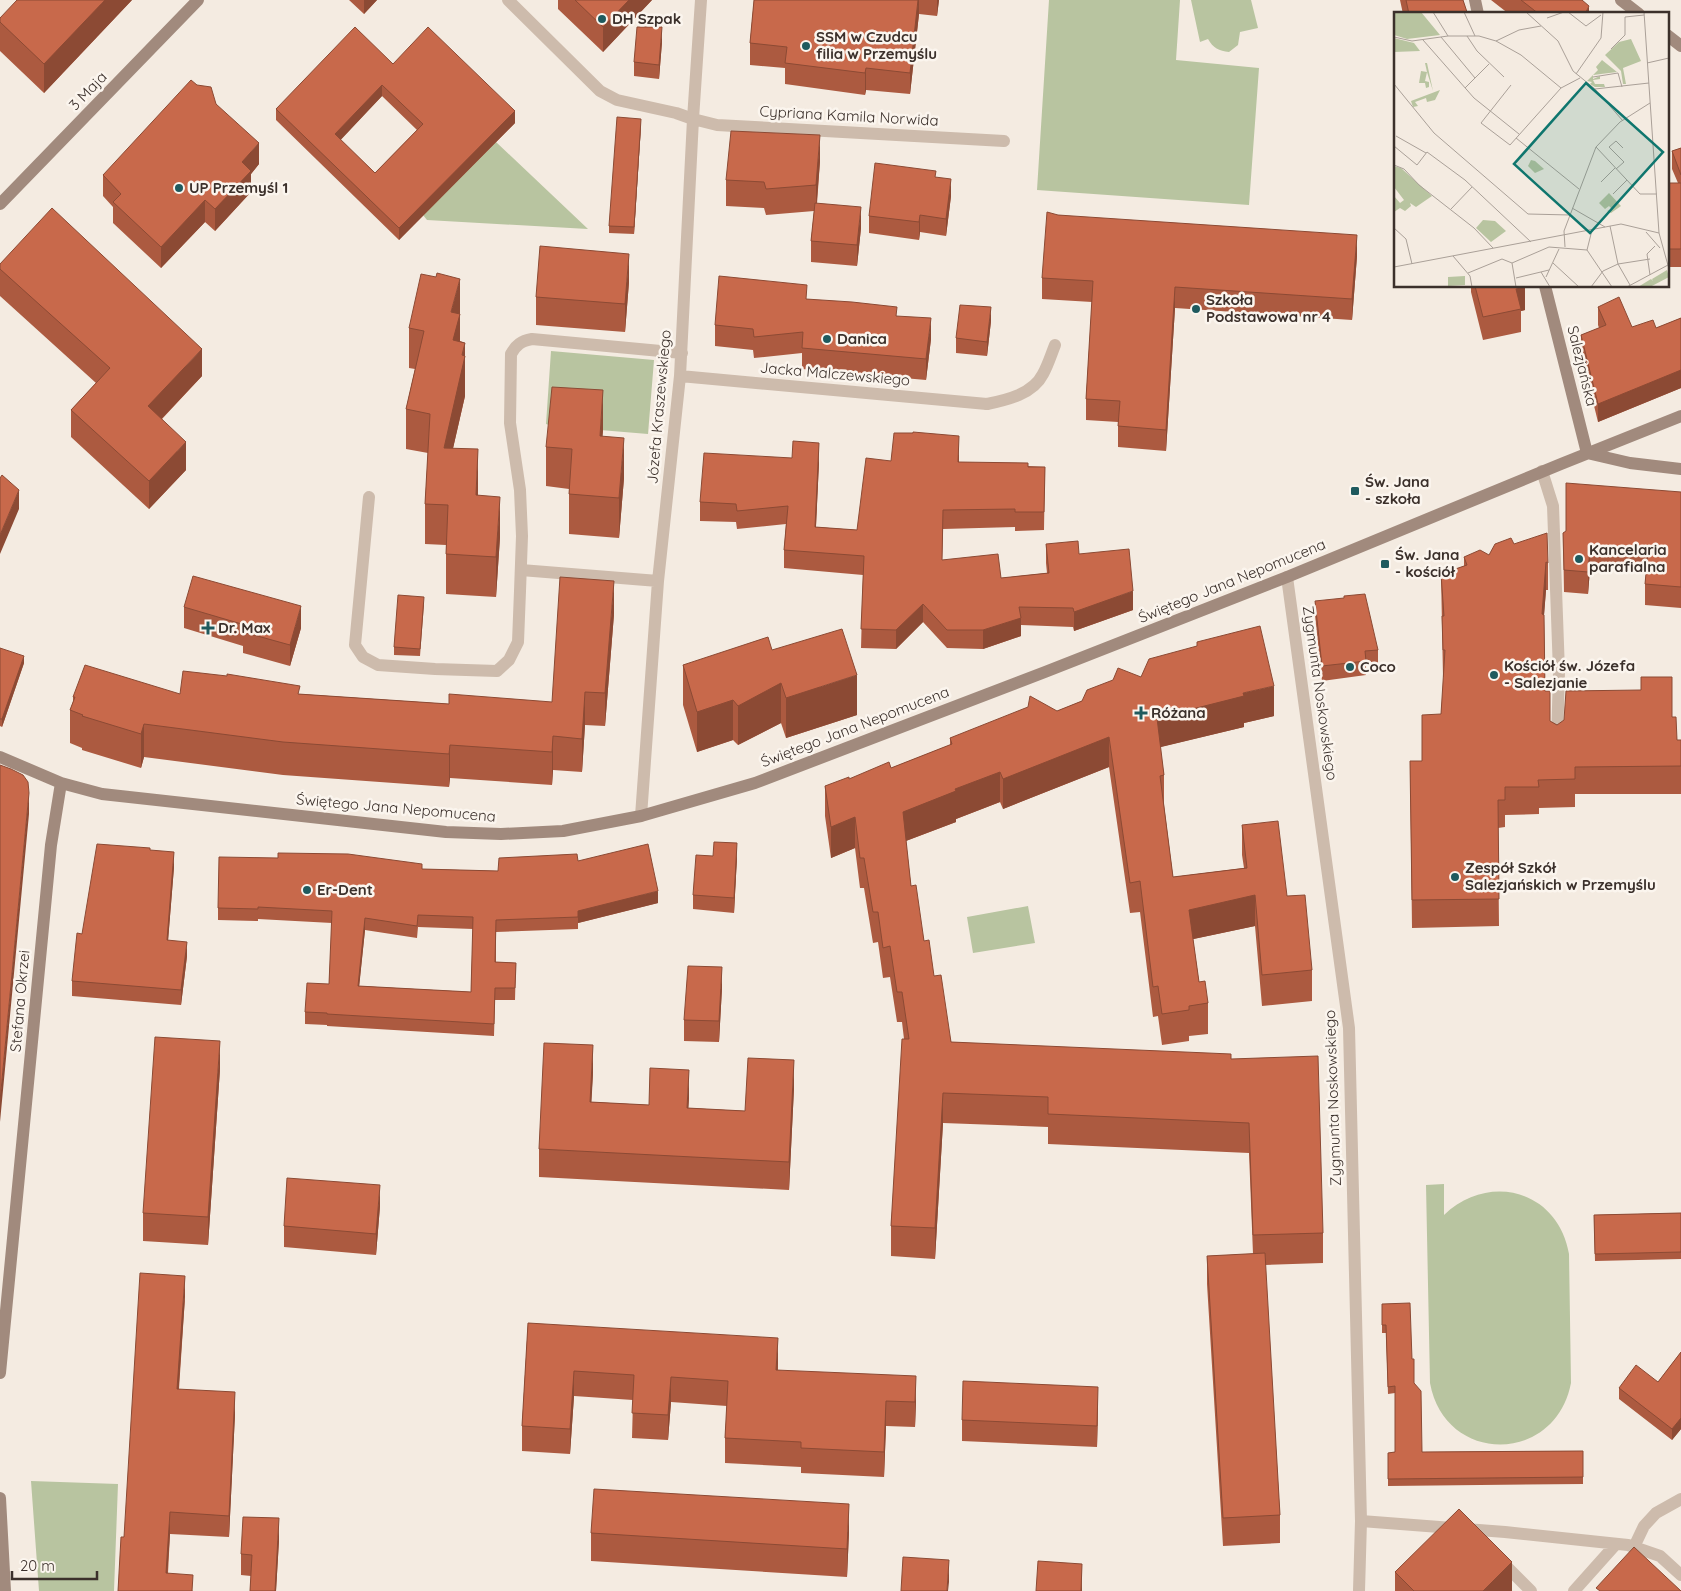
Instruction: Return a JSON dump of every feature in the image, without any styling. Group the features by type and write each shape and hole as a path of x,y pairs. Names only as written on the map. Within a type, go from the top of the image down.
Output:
{"street":[{"name":"3 Maja","path":"0,204 198,0"},
{"name":"Cypriana Kamila Norwida","path":"508,0 600,91 617,100 676,113 717,125 1004,141"},
{"name":"Józefa Kraszewskiego","path":"641,816 658,581 682,353 693,119 701,0"},
{"path":"1627,1 1637,12"},
{"path":"1668,36 1681,46"},
{"name":"Salezjańska","path":"1546,288 1587,453"},
{"path":"369,497 355,645 362,657 378,665 435,670 497,671 510,660 518,642 522,536 520,490 510,423 511,354 515,347 522,341 532,339 682,353"},
{"name":"Jacka Malczewskiego","path":"680,376 987,404 1010,400 1028,390 1042,376 1055,345"},
{"name":"Świętego Jana Nepomucena","path":"0,757 60,783 102,794 446,832 501,834 563,831 641,816 755,783 1046,672 1287,577 1542,471 1681,416"},
{"path":"1587,453 1630,463 1681,469"},
{"path":"1542,471 1553,506 1559,672 1557,744"},
{"path":"521,570 658,581"},
{"name":"Zygmunta Noskowskiego","path":"1287,577 1349,1028 1360,1521 1359,1591"},
{"name":"Stefana Okrzei","path":"0,1373 6,1267 50,854 60,783"},
{"path":"0,1498 4,1591"},
{"path":"1634,1547 1644,1526 1656,1513 1681,1499"},
{"path":"1360,1521 1634,1547 1660,1556 1681,1575"},
{"path":"1468,1530 1531,1591"},
{"path":"1574,1591 1616,1544"}],"green space":[{"path":"1049,0 1180,0 1176,60 1259,68 1249,205 1037,190"},
{"path":"1191,0 1251,0 1258,28 1240,32 1238,45 1229,52 1222,51 1212,45 1208,39 1200,42"},
{"path":"496,142 588,229 427,220 423,215"},
{"path":"551,351 654,360 648,434 546,424"},
{"path":"1028,906 1035,943 973,953 967,917"},
{"path":"1444,1184 1444,1215 1462,1202 1481,1194 1500,1192 1519,1194 1536,1202 1551,1215 1562,1232 1569,1254 1571,1383 1561,1410 1544,1429 1523,1441 1500,1444 1477,1441 1456,1429 1440,1410 1430,1383 1426,1185"},
{"path":"31,1481 118,1484 114,1591 39,1591"}],"building":[{"path":"17,0 105,0 44,64 0,22 0,18"},
{"path":"575,0 629,0 603,27"},
{"path":"754,0 918,0 910,73 866,68 865,73 785,63 787,47 750,43"},
{"path":"1406,0 1463,0 1467,12 1409,12"},
{"path":"1521,0 1582,0 1589,6 1586,12 1536,12"},
{"path":"355,27 393,64 428,27 515,111 399,228 276,109","holes":["382,85 423,124 375,173 335,134"]},
{"path":"637,27 662,27 659,65 634,62"},
{"name":"UP Przemyśl 1","path":"191,80 197,85 211,87 216,104 259,143 242,162 251,171 215,209 205,200 161,247 113,202 121,194 103,175"},
{"path":"617,117 641,119 634,227 609,226"},
{"path":"731,131 820,135 816,185 766,189 764,182 726,180"},
{"path":"1681,148 1681,175 1672,151"},
{"path":"875,163 936,171 935,177 951,179 946,219 920,215 919,222 869,216"},
{"path":"1668,183 1681,183 1681,249 1668,249"},
{"path":"815,203 861,207 857,245 811,241"},
{"path":"52,208 202,349 148,406 186,442 149,481 71,410 110,368 0,269 0,264"},
{"path":"1047,212 1058,215 1357,235 1352,299 1175,287 1166,430 1118,426 1120,401 1086,399 1093,281 1042,278"},
{"path":"540,246 629,254 625,304 536,297"},
{"path":"437,273 460,279 451,312 460,314 453,340 465,343 462,355 465,356 444,448 478,449 476,495 500,497 496,557 446,554 448,505 425,504 430,414 406,409 424,331 409,328 421,274 436,277"},
{"path":"719,276 807,285 806,299 897,307 896,316 931,318 926,359 802,348 803,332 754,337 753,329 715,325"},
{"path":"1476,288 1520,288 1516,289 1521,309 1483,317"},
{"path":"1619,297 1632,327 1653,320 1656,328 1681,318 1681,370 1598,404 1581,335 1606,325 1598,307"},
{"path":"960,305 991,307 987,342 956,338"},
{"path":"552,387 603,390 600,436 624,438 619,498 569,494 572,449 546,447"},
{"path":"913,432 959,436 958,462 1028,463 1028,467 1045,467 1044,512 1015,512 1015,509 943,510 942,560 998,554 1001,578 1049,573 1046,544 1078,541 1079,554 1129,549 1133,591 1074,612 1073,608 1019,607 1021,618 983,630 947,630 923,604 896,630 861,629 864,556 784,550 788,506 737,511 736,504 700,502 704,453 792,458 793,441 819,443 815,527 857,530 866,458 891,461 894,433"},
{"path":"2,475 19,490 0,535 0,478"},
{"path":"1566,483 1681,492 1681,587 1645,584 1648,553 1590,548 1588,572 1564,570 1563,533 1566,531"},
{"path":"1547,533 1548,563 1546,562 1542,614 1544,615 1545,691 1550,691 1550,721 1557,725 1564,720 1566,691 1641,690 1641,677 1672,677 1672,717 1676,717 1677,740 1681,740 1681,766 1575,767 1575,779 1538,780 1539,787 1505,787 1505,800 1498,800 1499,899 1412,900 1410,761 1422,761 1422,715 1441,714 1445,650 1443,650 1442,616 1444,616 1441,574 1467,565 1464,557 1480,550 1489,555 1495,544 1511,538 1514,544"},
{"path":"193,576 301,606 290,645 243,632 245,625 184,607"},
{"path":"560,577 614,581 605,693 585,692 582,739 553,736 552,752 450,745 449,754 283,742 144,724 141,734 82,716 70,710 85,665 180,694 183,671 227,676 227,674 300,686 298,694 449,704 449,694 552,702"},
{"path":"1365,594 1378,650 1365,651 1366,661 1322,666 1315,601"},
{"path":"398,595 424,597 420,649 394,647"},
{"path":"1260,626 1274,686 1243,693 1244,696 1157,718 1164,775 1160,776 1173,877 1247,868 1242,825 1278,821 1287,896 1305,895 1312,970 1262,975 1255,895 1189,910 1199,982 1205,981 1208,1003 1189,1006 1189,1010 1162,1014 1158,986 1153,987 1140,881 1130,883 1109,737 1003,779 1000,772 903,812 911,886 916,885 924,941 929,940 934,976 941,975 951,1042 1231,1054 1231,1059 1318,1056 1323,1233 1253,1235 1249,1123 1048,1114 1048,1097 943,1093 935,1228 891,1226 902,1039 909,1039 902,992 897,992 890,946 883,948 878,912 873,912 864,858 860,858 855,817 831,827 825,786 849,777 849,779 889,762 891,768 952,744 950,738 1028,707 1030,696 1057,711 1082,701 1087,690 1113,680 1118,668 1141,677 1149,659 1197,646 1197,642"},
{"path":"842,629 857,675 786,698 781,683 738,706 733,700 697,712 683,665 768,637 772,650"},
{"path":"0,648 24,656 2,719 0,719"},
{"path":"0,765 23,775 28,782 29,793 0,1101"},
{"path":"714,842 737,843 734,898 693,895 696,855 713,856"},
{"path":"97,844 174,852 167,940 187,942 181,990 72,981 77,933 82,934"},
{"path":"648,844 658,891 578,911 578,917 496,920 495,962 516,963 515,988 495,988 494,1024 305,1012 307,983 329,984 332,911 258,907 258,909 218,908 219,857 278,858 278,853 348,854 422,864 422,869 498,871 499,858 577,854 578,861","holes":["418,915 473,917 471,992 358,986 365,918 417,926"]},
{"path":"688,966 722,967 719,1021 684,1020"},
{"path":"155,1037 220,1041 208,1217 143,1213"},
{"path":"544,1043 593,1045 590,1102 649,1105 650,1068 689,1070 687,1108 745,1111 748,1058 794,1060 789,1162 539,1149"},
{"path":"287,1178 380,1185 376,1234 284,1226"},
{"path":"1681,1213 1681,1252 1595,1254 1594,1215"},
{"path":"1265,1253 1280,1515 1223,1518 1207,1256"},
{"path":"140,1273 185,1276 177,1389 235,1392 229,1516 170,1512 166,1573 193,1575 192,1591 118,1591 121,1537 124,1537"},
{"path":"1410,1303 1414,1383 1421,1391 1422,1452 1583,1451 1583,1477 1388,1479 1388,1453 1395,1452 1395,1386 1388,1387 1386,1325 1382,1325 1382,1304"},
{"path":"528,1323 778,1338 776,1370 916,1376 915,1402 886,1401 884,1452 801,1448 801,1442 725,1438 728,1381 671,1377 668,1415 632,1413 634,1375 574,1371 570,1429 522,1426"},
{"path":"1681,1352 1681,1418 1672,1429 1619,1388 1636,1365 1658,1382"},
{"path":"963,1381 1098,1387 1097,1426 962,1420"},
{"path":"594,1489 849,1504 847,1549 591,1533"},
{"path":"1459,1509 1512,1562 1483,1591 1414,1591 1395,1572"},
{"path":"243,1517 279,1518 275,1591 250,1591 252,1555 241,1554"},
{"path":"1634,1547 1681,1591 1600,1591 1596,1588"},
{"path":"903,1557 949,1560 947,1591 901,1591"},
{"path":"1038,1561 1082,1564 1081,1591 1036,1591"}],"place":[{"name":"DH Szpak","path":"602,19"},
{"name":"SSM w Czudcu filia w Przemyślu","path":"806,46"},
{"name":"UP Przemyśl 1","path":"179,188"},
{"name":"Szkoła Podstawowa nr 4","path":"1196,309"},
{"name":"Danica","path":"827,339"},
{"name":"Św. Jana - szkoła","path":"1355,491"},
{"name":"Kancelaria parafialna","path":"1579,559"},
{"name":"Św. Jana - kościół","path":"1385,564"},
{"name":"Dr. Max","path":"208,628"},
{"name":"Coco","path":"1350,667"},
{"name":"Kościół św. Józefa - Salezjanie","path":"1494,675"},
{"name":"Różana","path":"1141,713"},
{"name":"Zespół Szkół Salezjańskich w Przemyślu","path":"1455,877"},
{"name":"Er-Dent","path":"307,890"}]}
